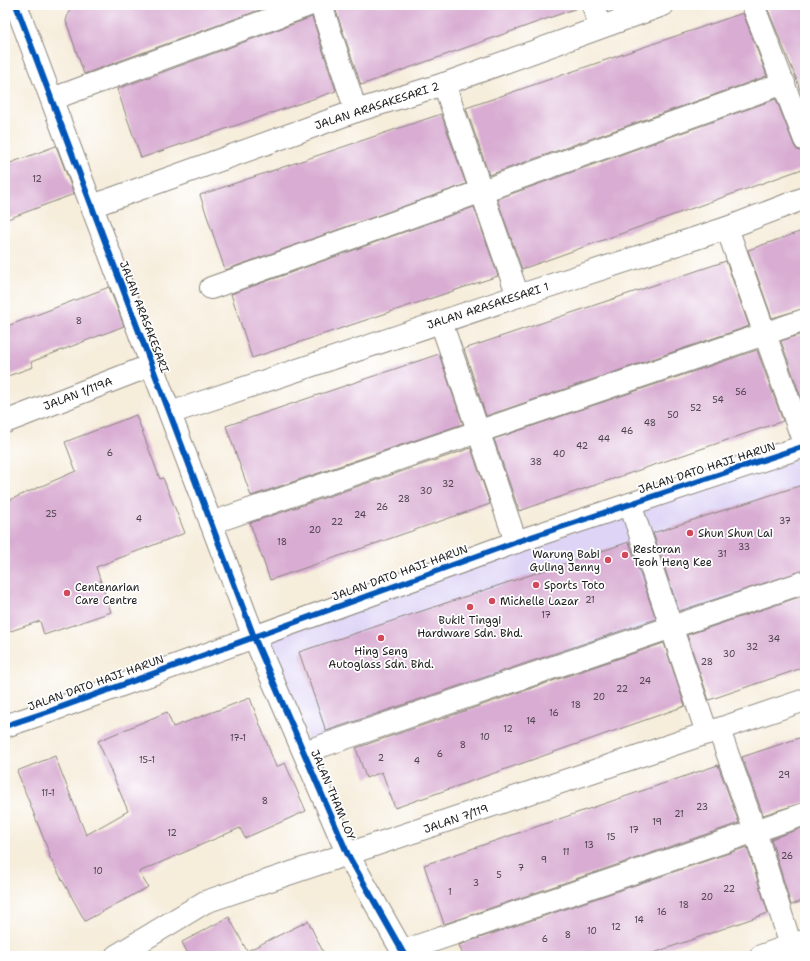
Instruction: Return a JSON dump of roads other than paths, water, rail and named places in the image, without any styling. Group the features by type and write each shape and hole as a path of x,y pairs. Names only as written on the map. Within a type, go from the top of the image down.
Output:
{"street":[{"name":"JALAN ARASAKESARI","path":"16,5 254,637"},
{"path":"52,99 309,5"},
{"path":"322,5 356,111"},
{"path":"593,5 600,27"},
{"name":"JALAN ARASAKESARI 2","path":"92,206 356,111 444,84 663,5"},
{"path":"753,5 805,140"},
{"path":"211,288 784,83"},
{"path":"444,84 518,296"},
{"name":"JALAN ARASAKESARI 1","path":"170,413 518,296 727,228 805,198"},
{"path":"727,228 805,446"},
{"path":"211,523 805,320"},
{"path":"441,322 516,542"},
{"name":"JALAN 1/119A","path":"5,422 152,365"},
{"name":"JALAN DATO HAJI HARUN","path":"5,726 516,542 805,446"},
{"path":"630,504 672,627 713,731 755,831 798,943 761,956"},
{"path":"304,752 805,582"},
{"name":"JALAN THAM LOY","path":"254,637 348,855 404,954"},
{"name":"JALAN 7/119","path":"128,953 205,902 805,700"},
{"path":"404,954 805,814"}],"place":[{"name":"Shun Shun Lai","path":"690,533"},
{"name":"Restoran Teoh Heng Kee","path":"625,555"},
{"name":"Warung Babi Guling Jenny","path":"608,560"},
{"name":"Sports Toto","path":"536,585"},
{"name":"Centenarian Care Centre","path":"67,593"},
{"name":"Michelle Lazar","path":"492,601"},
{"name":"Bukit Tinggi Hardware Sdn. Bhd.","path":"470,607"},
{"name":"Hing Seng Autoglass Sdn. Bhd.","path":"381,638"}]}
